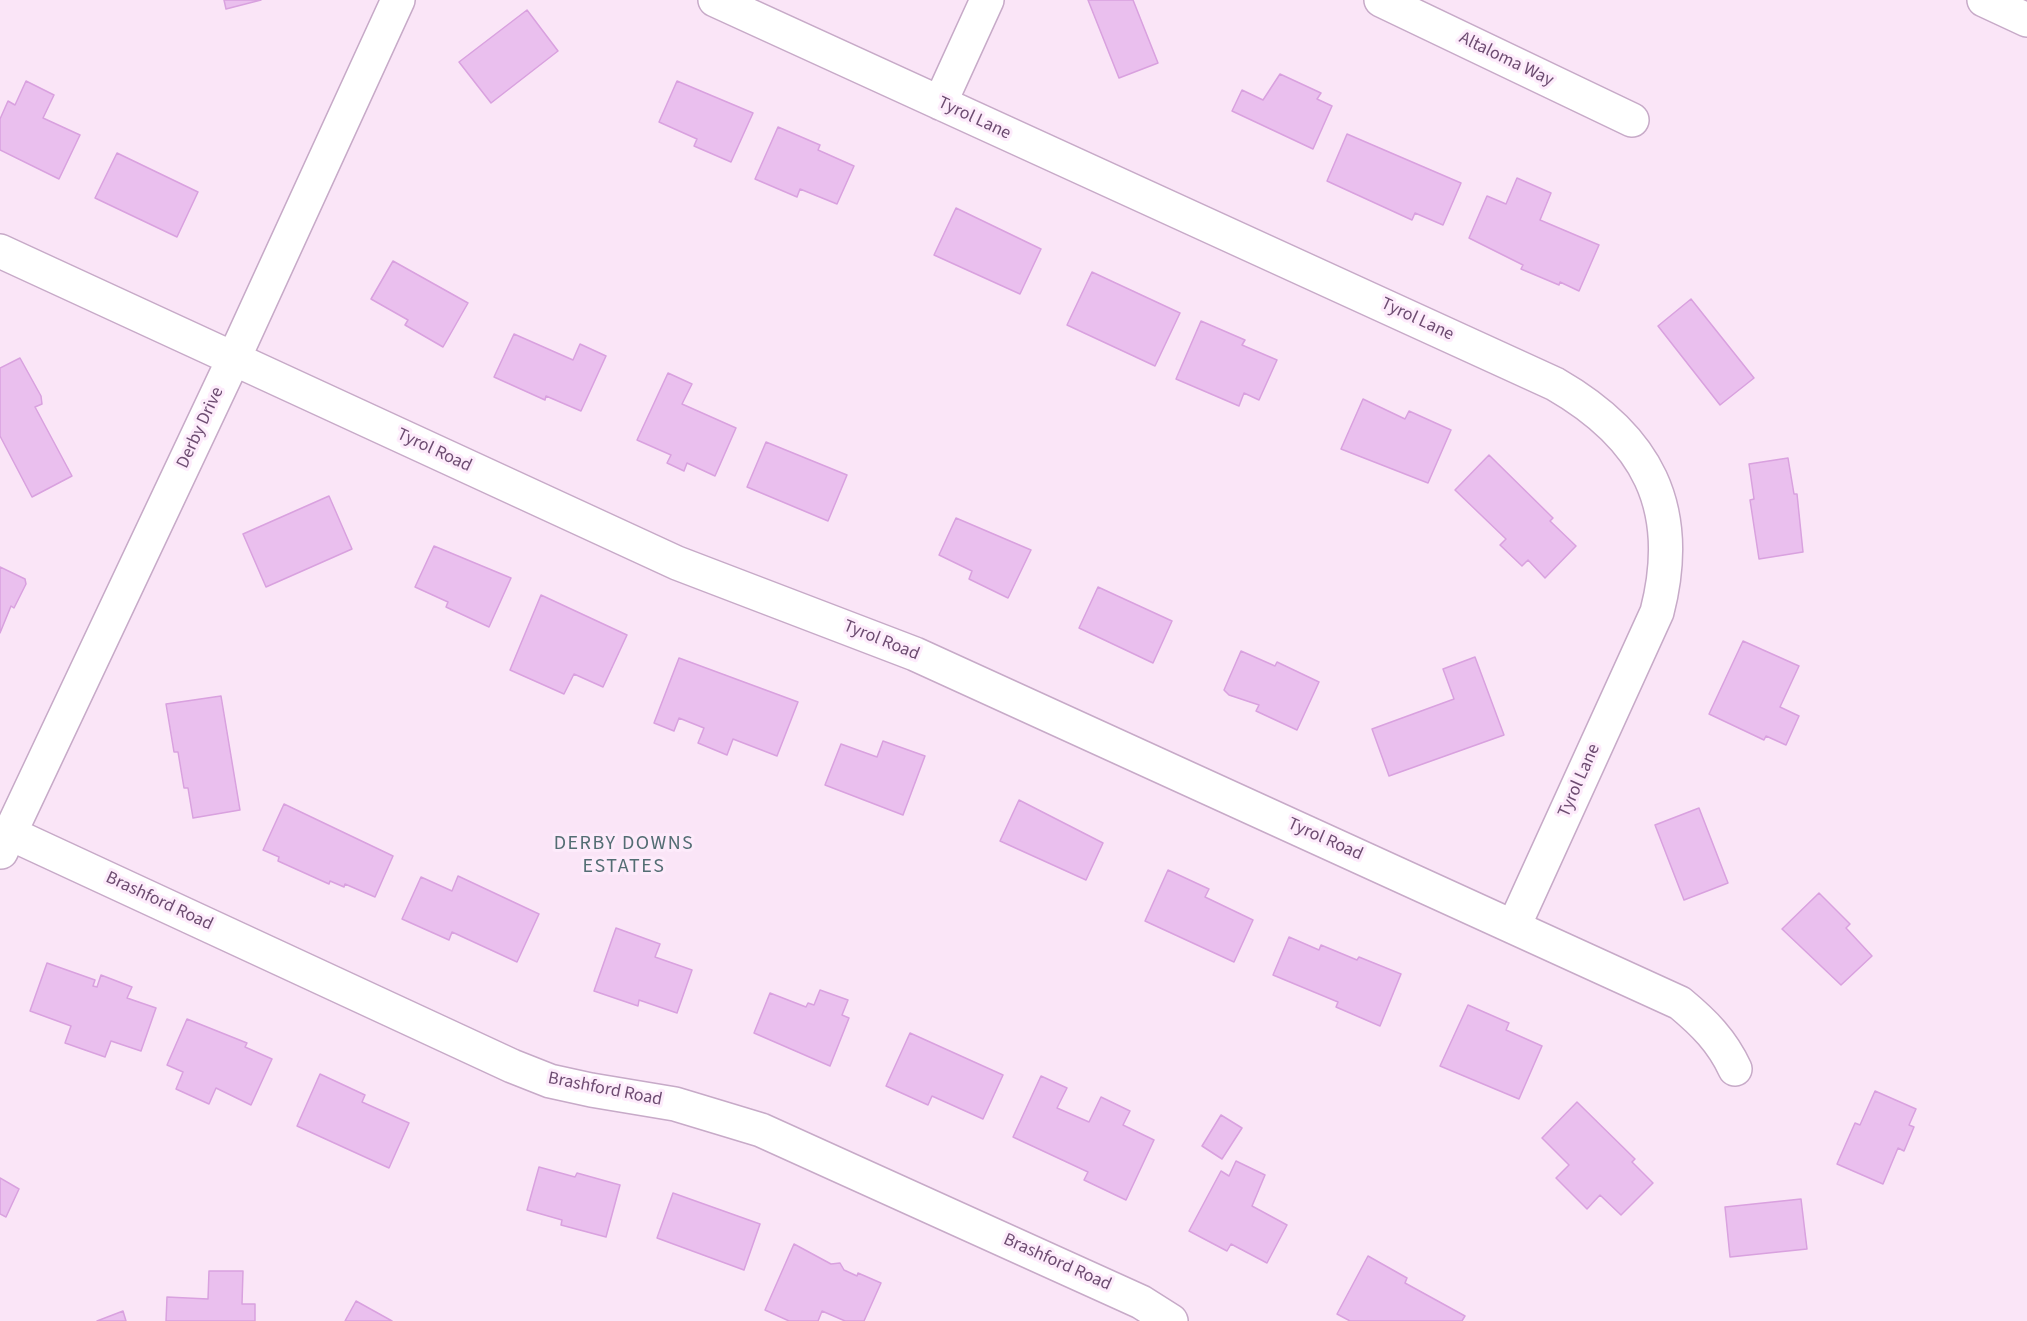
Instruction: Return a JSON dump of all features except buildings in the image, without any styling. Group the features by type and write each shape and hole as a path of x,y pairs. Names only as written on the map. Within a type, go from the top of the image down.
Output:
{"street":[{"name":"Derby Drive","path":"5,843 234,358 398,0"},
{"name":"Tyrol Lane","path":"715,0 1555,384 1585,401 1631,444 1651,480 1666,526 1664,584 1657,612 1514,926"},
{"path":"940,103 987,0"},
{"name":"Altaloma Way","path":"1381,0 1632,120"},
{"path":"1984,0 2027,20"},
{"name":"Tyrol Road","path":"0,251 677,563 915,654 1680,1003 1708,1026 1725,1047 1736,1069"},
{"name":"Brashford Road","path":"5,843 550,1081 675,1104 761,1130 1141,1302 1171,1321"}],"district":[{"name":"DERBY DOWNS ESTATES","path":"624,856"}]}
